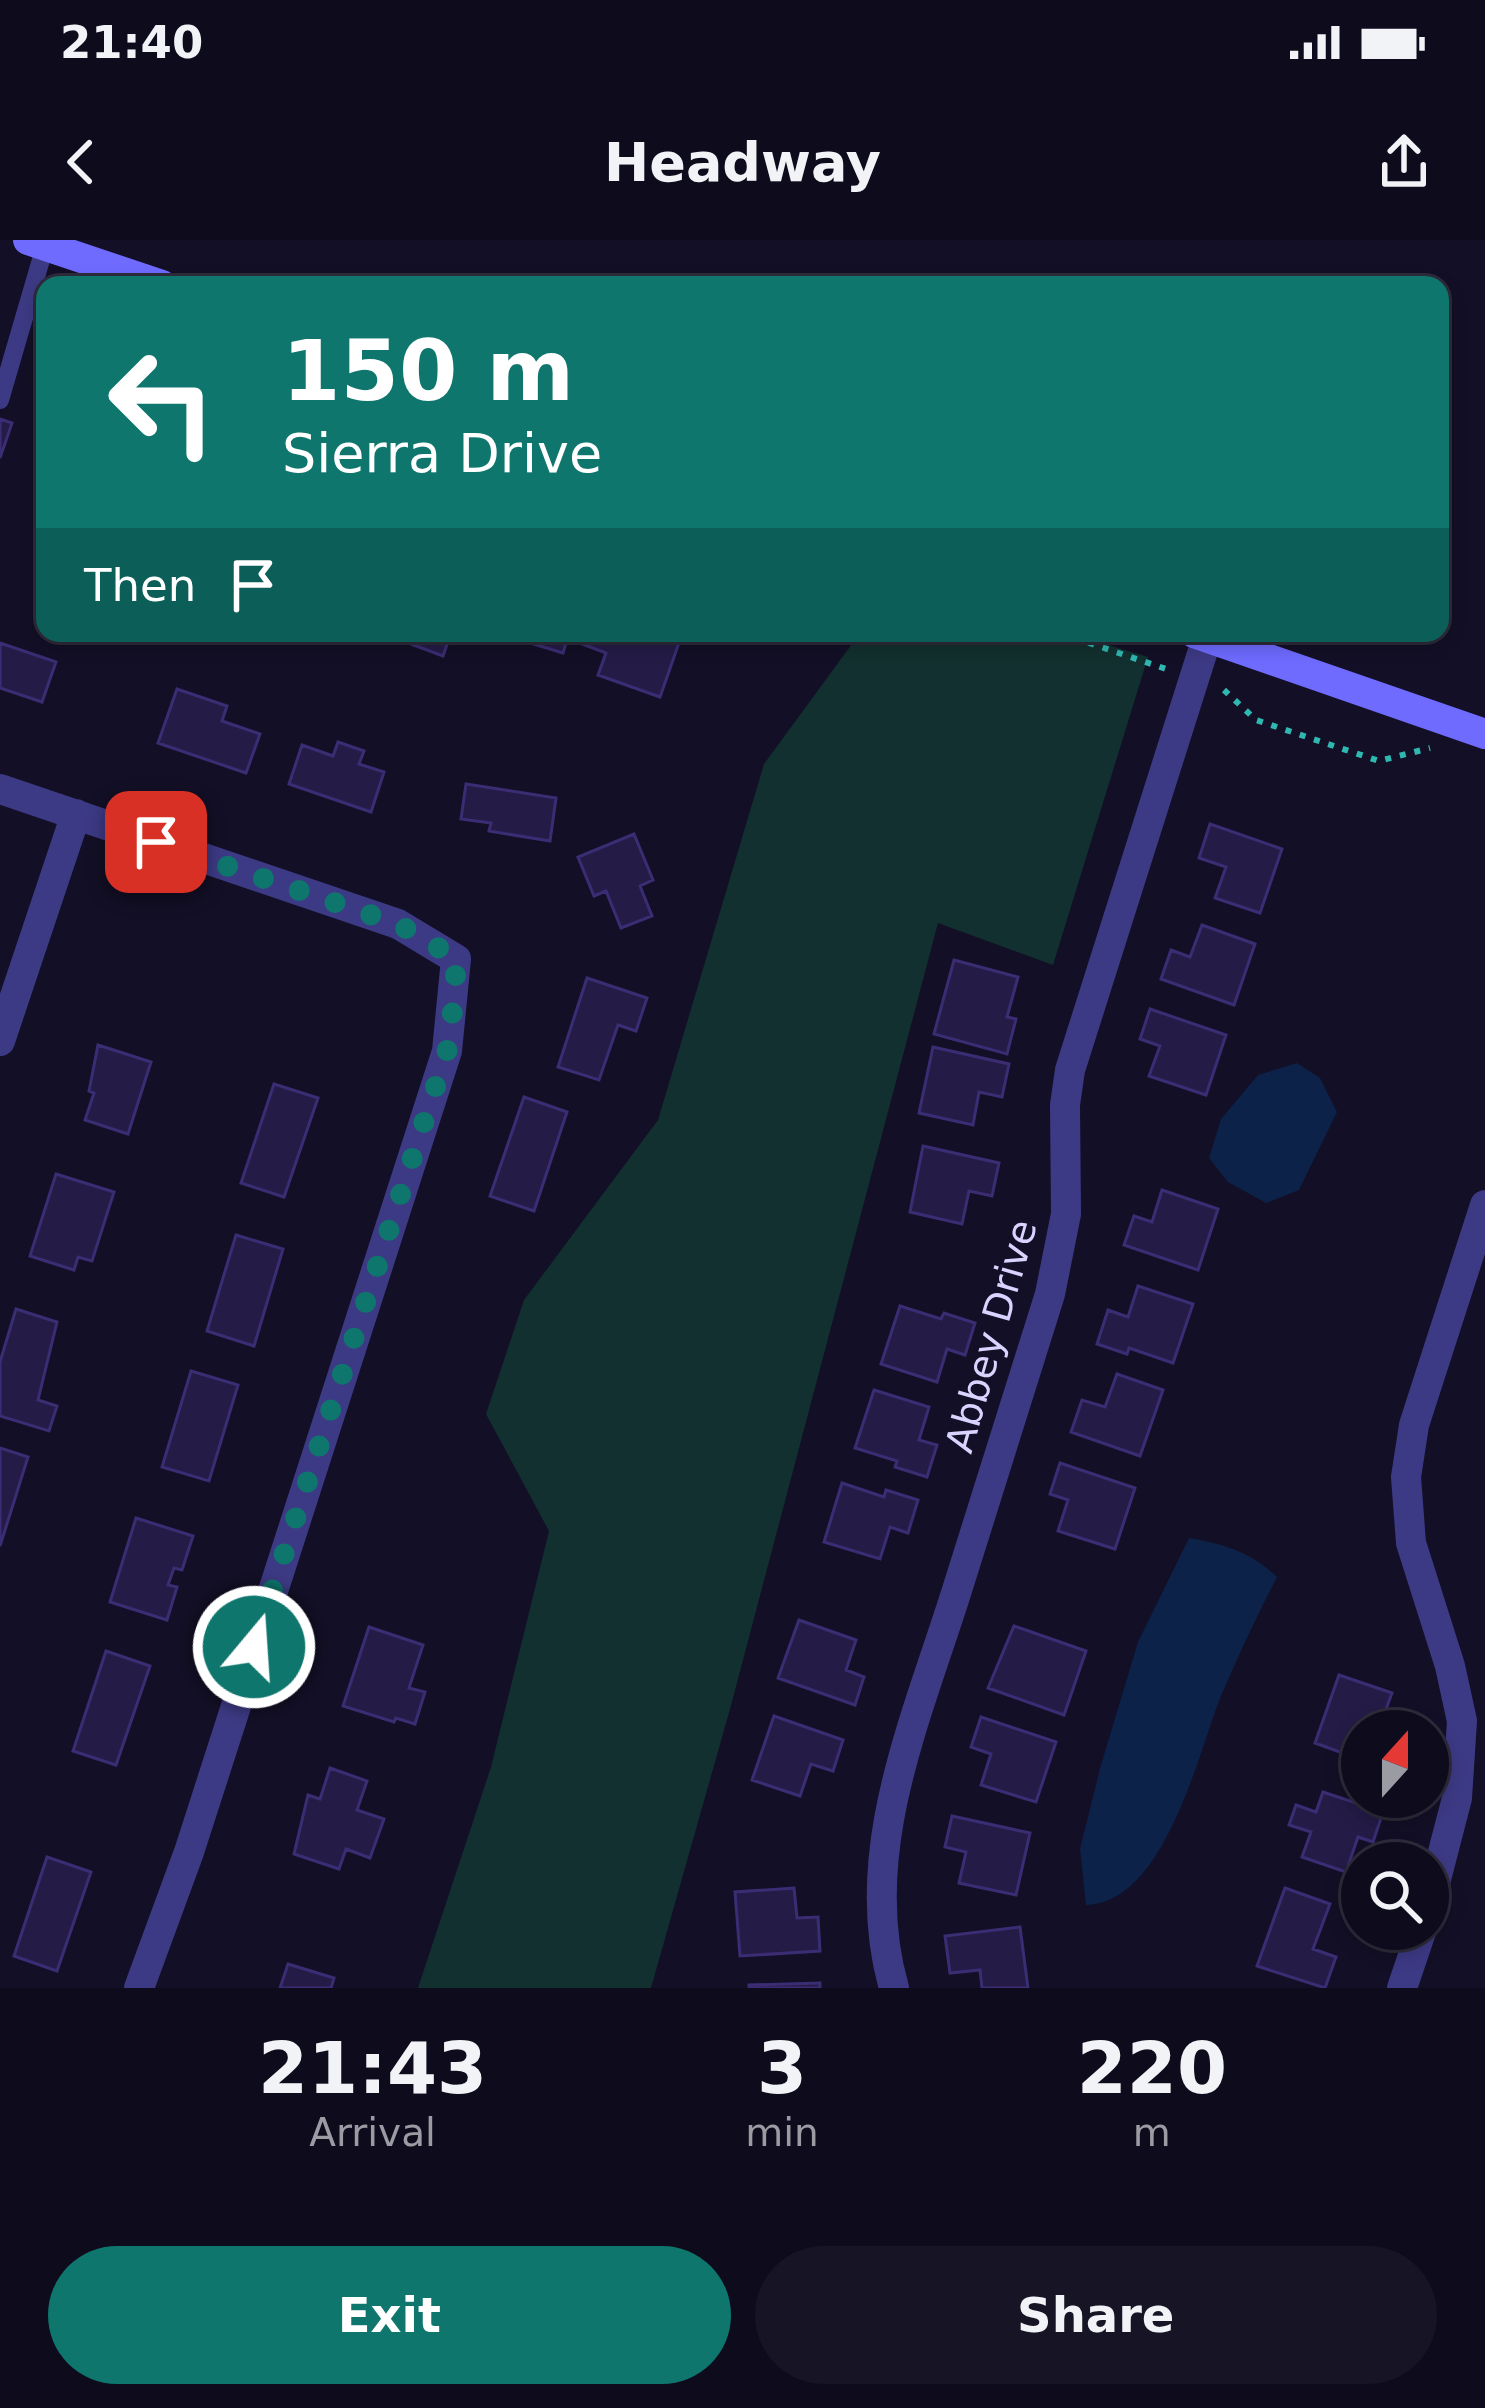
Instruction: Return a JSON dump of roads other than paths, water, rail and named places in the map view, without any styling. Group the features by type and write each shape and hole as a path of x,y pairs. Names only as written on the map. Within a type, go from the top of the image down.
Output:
{"street":[{"path":"36,243 135,276"},
{"name":"Abbey Drive","path":"894,1988 881,1926 880,1880 896,1784 1050,1294 1066,1214 1065,1105 1070,1070 1194,678 1200,642"},
{"path":"1221,642 1485,734"},
{"path":"0,789 398,924 456,958 447,1051 189,1852 139,1988"},
{"path":"0,1041 76,814"},
{"path":"1446,1842 1474,1720 1450,1666 1411,1543 1406,1477 1420,1405 1485,1205"},
{"path":"1402,1988 1415,1950"}],"lane":[{"path":"0,400 36,243"}],"water":[{"path":"1297,1063 1320,1078 1337,1112 1299,1190 1266,1203 1228,1182 1209,1158 1221,1119 1258,1075"},
{"path":"1189,1538 1236,1550 1277,1577 1227,1681 1189,1787 1157,1853 1137,1880 1114,1898 1086,1905 1080,1849 1101,1765 1138,1642"}]}
